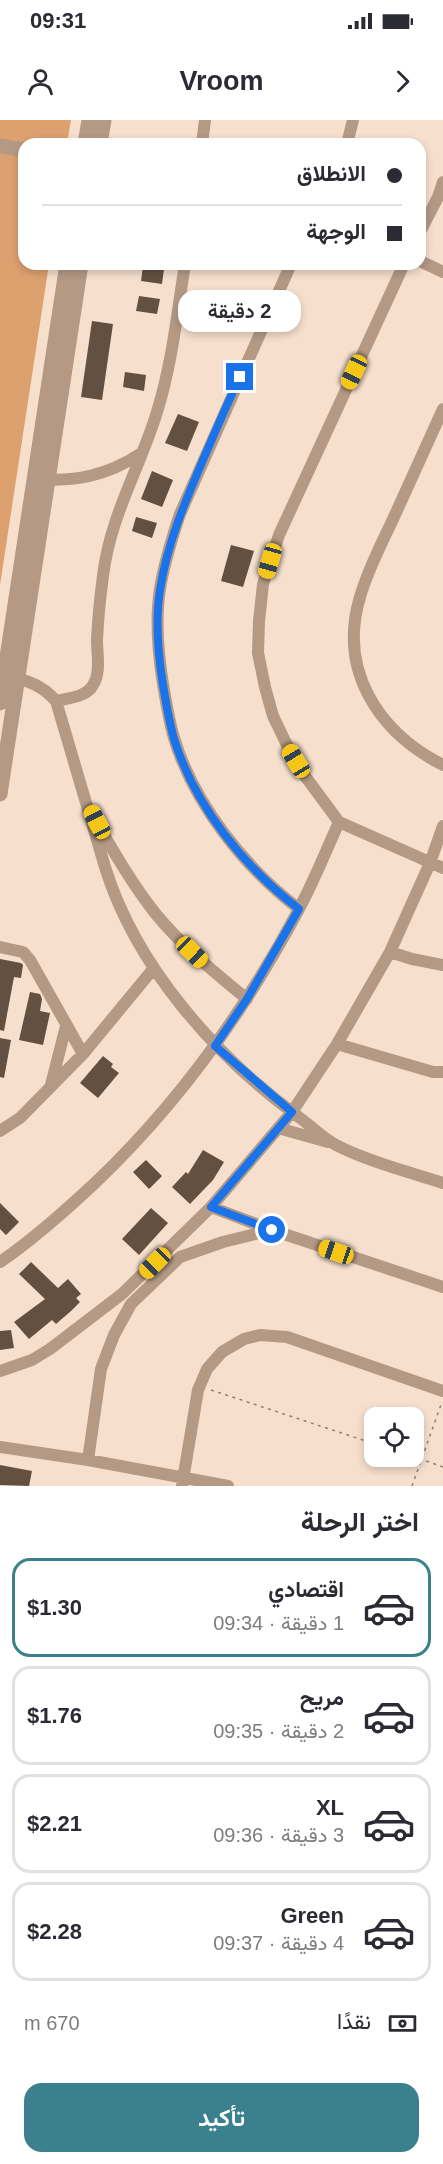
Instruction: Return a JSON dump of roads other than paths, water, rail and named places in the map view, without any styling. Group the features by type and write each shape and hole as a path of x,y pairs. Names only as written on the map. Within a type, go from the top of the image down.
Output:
{"street":[{"path":"86,138 89,120"},
{"path":"101,138 104,120"},
{"path":"203,138 205,120"},
{"path":"348,138 353,120"},
{"path":"0,146 18,149"},
{"path":"426,220 443,182"},
{"path":"426,264 443,272"},
{"path":"42,479 66,270"},
{"path":"0,703 7,676 80,270"},
{"path":"56,701 86,693 93,686 97,673 99,611 104,566 118,511 156,415 164,388 184,270"},
{"path":"288,270 180,513 160,590 158,633 161,671 174,738 195,786 240,855 266,882 299,909"},
{"path":"401,270 279,535 263,584 258,653 273,716 305,776 339,822 443,868"},
{"path":"443,409 370,569 360,598 354,643 358,669 365,687 373,703 391,728 408,744 443,765"},
{"path":"42,479 73,479 97,475 140,454"},
{"path":"7,676 38,685 49,692 56,701 109,879 154,968 215,1046 292,1112 335,1144"},
{"path":"0,794 7,676"},
{"path":"87,804 130,879 155,913 202,961 247,999"},
{"path":"0,1262 68,1209 136,1143 215,1046 247,999 299,909 339,822"},
{"path":"88,1460 101,1369 127,1299 171,1247 211,1207 292,1112 337,1044 390,952 430,863 443,826"},
{"path":"0,947 23,952 30,960 83,1053"},
{"path":"390,952 443,965"},
{"path":"0,1131 20,1118 83,1053 154,968"},
{"path":"50,1087 66,1026"},
{"path":"337,1044 440,1073"},
{"path":"278,1128 335,1144 443,1183"},
{"path":"211,1207 272,1230 443,1287"},
{"path":"0,1371 32,1360 50,1349 127,1299 180,1257 223,1242 272,1230"},
{"path":"171,1247 180,1257"},
{"path":"183,1481 199,1386 207,1370 222,1352 244,1339 273,1335 286,1336 443,1391"},
{"path":"0,1447 88,1460 183,1481 228,1486"}]}
